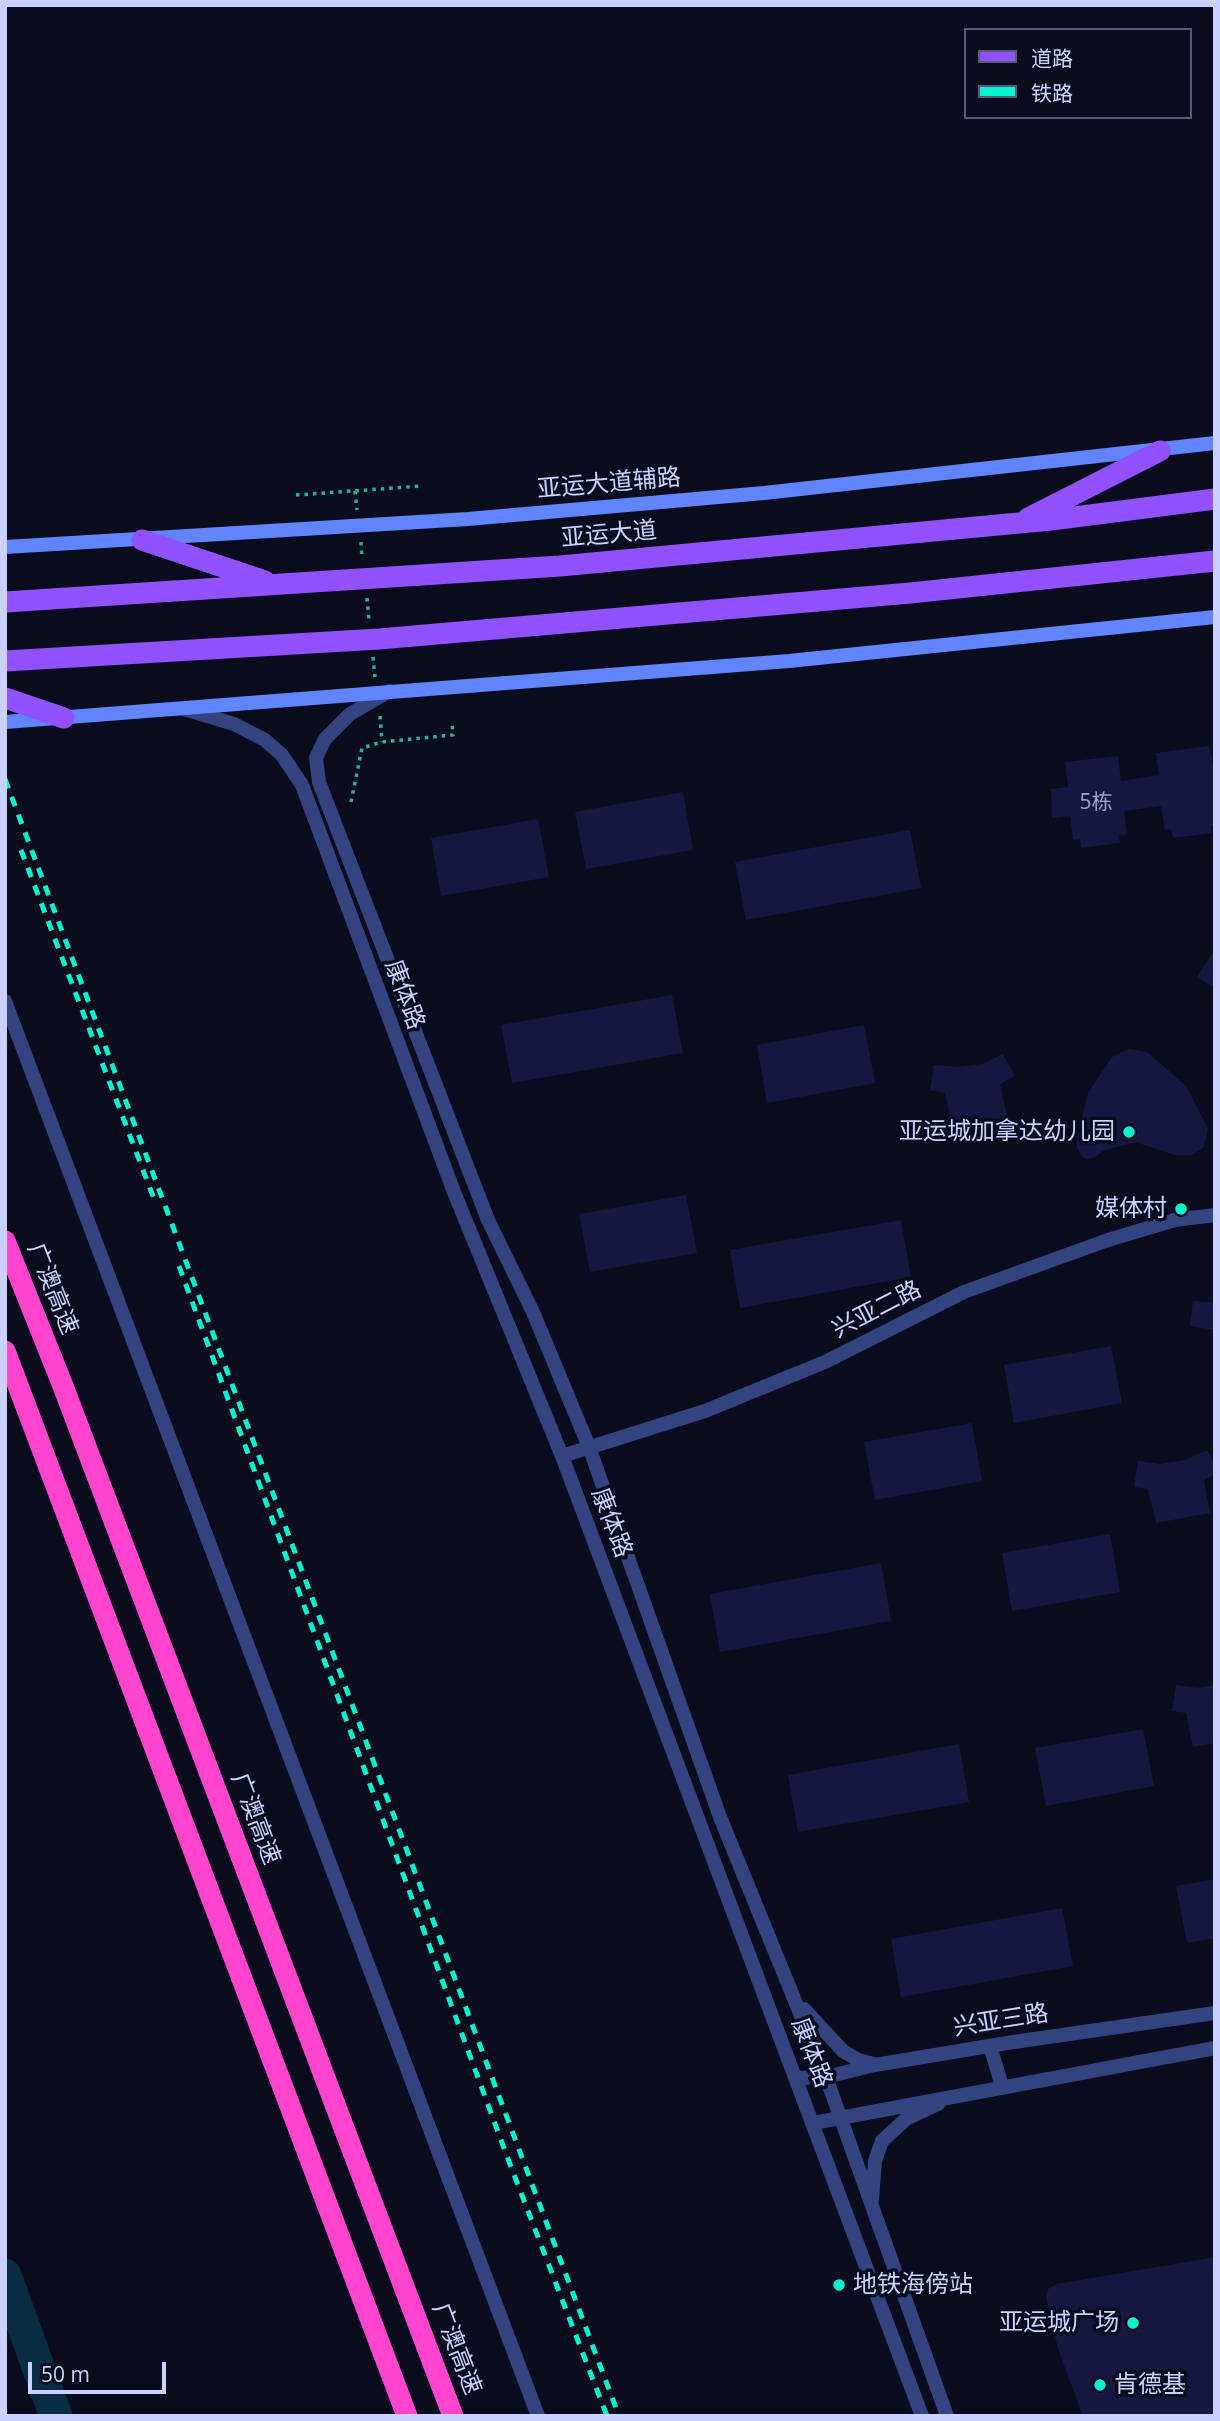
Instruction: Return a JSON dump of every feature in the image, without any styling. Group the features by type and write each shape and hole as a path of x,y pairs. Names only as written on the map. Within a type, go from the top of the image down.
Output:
{"highway":[{"name":"广澳高速","path":"5,1241 63,1386 453,2416"},
{"path":"5,1351 407,2416"}],"main road":[{"name":"亚运大道辅路","path":"5,547 495,517 764,493 1215,443"},
{"path":"1017,523 1160,451"},
{"name":"亚运大道","path":"5,602 560,566 1017,523 1215,499"},
{"path":"142,540 277,585"},
{"path":"5,661 393,638 910,593 1215,561"},
{"path":"5,722 184,709 384,690 789,661 1215,617"},
{"path":"5,698 64,718"}],"street":[{"name":"康体路","path":"384,690 329,733 316,758 319,782 488,1220 533,1312 589,1447 720,1817 826,2077 947,2416"},
{"name":"康体路","path":"184,709 234,724 265,740 282,755 302,785 454,1192 562,1456 922,2416"},
{"path":"5,1001 538,2416"},
{"name":"兴亚二路","path":"562,1456 705,1410 825,1362 964,1292 1108,1240 1175,1220 1215,1215"},
{"path":"792,1994 843,2051 858,2060 875,2065"},
{"name":"兴亚三路","path":"796,2078 826,2077 875,2065 990,2046 1215,2013"},
{"path":"990,2046 1002,2087"},
{"path":"813,2123 1215,2048"},
{"path":"872,2208 874,2161 882,2141 910,2116 961,2094"}],"path":[{"path":"296,495 422,486"},
{"path":"355,491 358,517"},
{"path":"359,531 364,570"},
{"path":"367,597 369,623"},
{"path":"372,649 384,690"},
{"path":"380,715 382,742"},
{"path":"351,802 362,748 382,742 453,735 453,722"}],"building":[{"path":"1209,746 1215,773 1215,825 1211,825 1211,833 1173,838 1171,829 1165,830 1161,806 1124,811 1127,834 1119,835 1120,843 1081,848 1080,839 1073,840 1070,816 1052,818 1051,789 1068,787 1065,762 1118,756 1121,781 1159,775 1156,753"},
{"path":"683,792 693,850 586,869 575,812"},
{"path":"538,819 549,877 441,896 431,838"},
{"path":"910,830 921,888 746,920 735,862"},
{"path":"1215,949 1215,988 1197,977"},
{"path":"672,995 683,1053 512,1083 501,1025"},
{"path":"864,1025 875,1083 767,1103 757,1045"},
{"path":"1129,1049 1147,1052 1186,1086 1208,1128 1204,1147 1192,1155 1175,1155 1135,1142 1103,1151 1094,1158 1086,1159 1082,1156 1077,1148 1077,1136 1088,1093 1112,1057"},
{"path":"1003,1054 1015,1076 1000,1084 1007,1117 952,1126 945,1093 930,1090 934,1065 957,1067 982,1064"},
{"path":"686,1195 697,1253 590,1272 579,1214"},
{"path":"901,1220 911,1277 740,1308 730,1250"},
{"path":"1193,1301 1215,1303 1215,1330 1190,1326"},
{"path":"1111,1346 1122,1403 1014,1423 1004,1365"},
{"path":"972,1423 982,1481 875,1500 864,1442"},
{"path":"1207,1450 1215,1465 1215,1474 1204,1480 1210,1513 1156,1523 1148,1489 1134,1487 1138,1461 1160,1464 1185,1460"},
{"path":"1110,1534 1120,1592 1012,1611 1002,1553"},
{"path":"881,1563 891,1621 720,1652 710,1594"},
{"path":"1176,1685 1198,1688 1215,1685 1215,1743 1193,1747 1186,1713 1172,1711"},
{"path":"1143,1729 1154,1786 1046,1806 1035,1748"},
{"path":"959,1744 969,1802 798,1832 788,1775"},
{"path":"1215,1879 1215,1938 1187,1943 1176,1886"},
{"path":"1062,1908 1073,1966 901,1997 891,1939"},
{"name":"亚运城广场","path":"1215,2257 1215,2416 1083,2416 1058,2349 1046,2297 1048,2289 1057,2284"}],"waterway":[{"path":"5,2275 56,2416"}],"railway":[{"path":"5,779 619,2416"},
{"path":"21,850 156,1204"},
{"path":"179,1266 508,2159 607,2416"}],"place":[{"name":"亚运城加拿达幼儿园","path":"1129,1132"},
{"name":"媒体村","path":"1181,1209"},
{"name":"地铁海傍站","path":"839,2285"},
{"name":"亚运城广场","path":"1133,2323"},
{"name":"肯德基","path":"1100,2385"}]}
